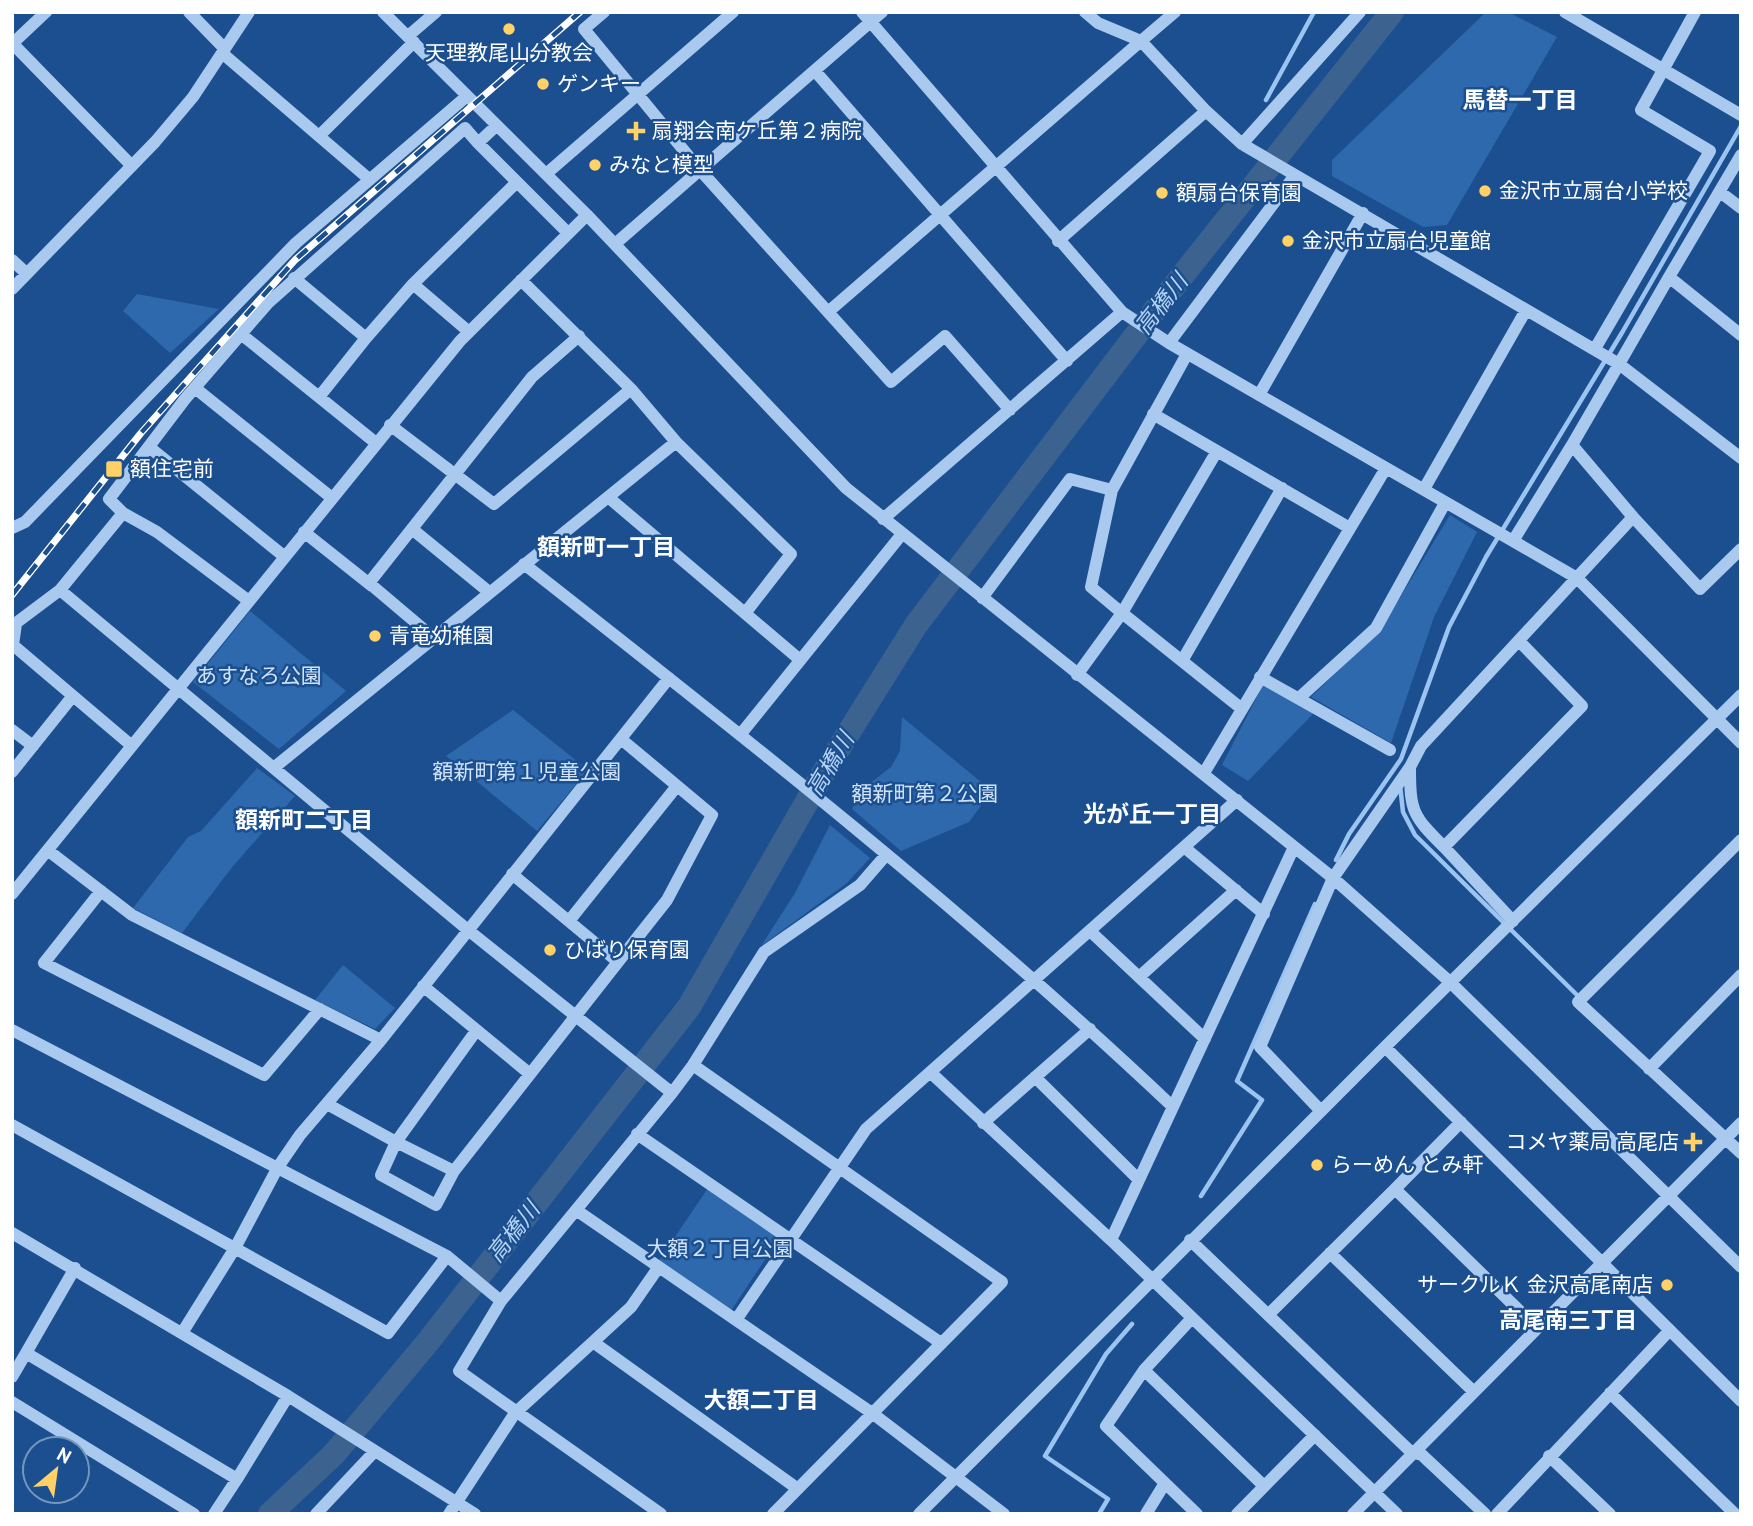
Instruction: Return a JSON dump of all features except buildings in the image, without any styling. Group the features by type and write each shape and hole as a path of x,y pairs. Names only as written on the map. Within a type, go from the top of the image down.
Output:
{"street":[{"path":"46,12 12,44 132,166"},
{"path":"189,12 224,51 369,178"},
{"path":"12,289 132,166 193,97 249,12"},
{"path":"383,12 615,244 846,488 1331,876 1450,982 1741,1267"},
{"path":"320,135 436,12"},
{"path":"604,12 584,29 700,170 891,382 945,336 1010,410"},
{"path":"545,174 733,12"},
{"path":"615,244 815,71 866,17 882,12"},
{"path":"1085,12 1098,23 1141,41 1206,111 1248,147 1598,349 1741,458"},
{"path":"828,312 994,165 1175,12"},
{"path":"1248,147 1360,12"},
{"path":"1565,12 1741,115"},
{"path":"1587,24 1594,12"},
{"path":"1598,349 1710,151 1641,110 1695,12"},
{"path":"866,17 1122,312 1187,354 1577,578 1741,743"},
{"path":"815,71 1067,361"},
{"path":"12,528 25,522 296,243 467,96"},
{"path":"1058,240 1206,111"},
{"path":"478,143 496,126"},
{"path":"249,601 157,532 123,513 109,499 195,388 241,334 294,278 465,128 568,233"},
{"path":"1511,540 1572,445 1616,361 1670,277 1741,155"},
{"path":"1169,343 1295,175"},
{"path":"319,397 413,284 517,183"},
{"path":"1720,192 1741,208"},
{"path":"1259,396 1363,213"},
{"path":"12,894 50,852 132,746 468,331 586,215"},
{"path":"12,260 27,274"},
{"path":"1670,277 1741,335"},
{"path":"294,278 366,338"},
{"path":"521,280 631,389 676,442 791,554 746,612"},
{"path":"413,284 468,331"},
{"path":"1424,489 1527,310"},
{"path":"883,519 1122,312"},
{"path":"241,334 376,443"},
{"path":"372,586 369,583 532,377 579,336"},
{"path":"1187,354 1112,490 1091,587 1242,709"},
{"path":"195,388 331,498"},
{"path":"390,425 453,476 494,504 631,389"},
{"path":"1153,414 1348,527"},
{"path":"276,766 676,442"},
{"path":"1572,445 1633,517 1700,589 1741,549"},
{"path":"149,447 285,557"},
{"path":"1077,675 1122,613 1217,451"},
{"path":"1204,773 1348,527 1386,468"},
{"path":"980,596 1070,478 1112,490"},
{"path":"1182,661 1282,488"},
{"path":"608,497 799,659"},
{"path":"1299,698 1376,628 1445,503"},
{"path":"123,513 60,590 14,625 13,645 132,746"},
{"path":"1321,1111 1260,1047 1331,876 1410,768 1421,746 1633,517"},
{"path":"411,529 489,593"},
{"path":"304,533 433,638"},
{"path":"740,735 902,534"},
{"path":"524,564 740,735 1036,979 1173,1107"},
{"path":"60,590 276,766 468,930 669,1091"},
{"path":"1444,847 1582,706 1519,641"},
{"path":"1260,677 1390,750"},
{"path":"182,1333 235,1248 278,1167 669,678"},
{"path":"919,1514 1190,1240 1741,695"},
{"path":"12,772 72,697"},
{"path":"12,730 33,746"},
{"path":"476,1031 396,1142 381,1175 436,1205 454,1171 667,900 712,815 621,739"},
{"path":"1410,768 1410,796 1416,820 1513,921"},
{"path":"569,921 677,786"},
{"path":"736,1320 866,1129 1237,800"},
{"path":"1741,840 1578,1002 1741,1153"},
{"path":"1184,847 1264,914"},
{"path":"1111,1240 1294,847"},
{"path":"50,852 132,915 381,1040"},
{"path":"661,1514 459,1371 498,1299 576,1210 669,1091 693,1065 764,952 860,884 886,855"},
{"path":"512,874 618,962"},
{"path":"1139,977 1236,890"},
{"path":"101,891 44,963 264,1075 320,1010"},
{"path":"1090,931 1205,1039"},
{"path":"1648,1069 1741,975"},
{"path":"423,986 530,1074"},
{"path":"983,1123 1090,1029"},
{"path":"12,1030 451,1259 498,1299"},
{"path":"1385,1046 1741,1401"},
{"path":"693,1065 841,1166 1002,1282 773,1514"},
{"path":"930,1072 1111,1240 1397,1514"},
{"path":"1035,1077 1139,1180"},
{"path":"327,1104 454,1171"},
{"path":"1270,1313 1461,1122"},
{"path":"1353,1514 1411,1452 1603,1264 1741,1123"},
{"path":"12,1125 388,1333 451,1259"},
{"path":"637,1134 941,1343"},
{"path":"1395,1189 1537,1328"},
{"path":"576,1210 872,1413 1004,1514"},
{"path":"12,1233 288,1396 475,1514"},
{"path":"1190,1240 1270,1313 1411,1452 1422,1455 1485,1514"},
{"path":"1330,1253 1473,1391"},
{"path":"12,1377 75,1268"},
{"path":"449,1514 515,1413 631,1307 658,1268"},
{"path":"1192,1318 1144,1370 1106,1426 1197,1514"},
{"path":"1497,1514 1670,1330"},
{"path":"593,1342 798,1489"},
{"path":"26,1353 237,1479"},
{"path":"1144,1370 1264,1486"},
{"path":"1610,1393 1735,1514"},
{"path":"214,1514 288,1396"},
{"path":"12,1402 194,1514"},
{"path":"1237,1514 1315,1435"},
{"path":"316,1514 373,1450"},
{"path":"1549,1456 1610,1514"},
{"path":"1146,1514 1165,1483"}],"green space":[{"path":"1486,12 1508,12 1557,37 1447,225 1423,227 1332,176 1332,160"},
{"path":"137,294 219,309 170,353 123,311"},
{"path":"1450,515 1477,532 1434,617 1391,743 1311,697 1381,629"},
{"name":"あすなろ公園","path":"250,611 346,691 279,749 193,682"},
{"path":"1264,683 1314,713 1248,781 1222,765"},
{"name":"額新町第１児童公園","path":"513,710 588,770 537,831 446,756"},
{"name":"額新町第２公園","path":"902,717 992,791 969,822 901,851 852,809 865,787 891,767 900,751"},
{"path":"257,768 295,796 233,866 182,933 133,908 188,837 201,831"},
{"path":"830,825 870,858 847,883 761,946 795,893"},
{"path":"343,965 395,1008 375,1029 315,1000"},
{"name":"大額２丁目公園","path":"708,1188 781,1236 730,1312 658,1262"}],"waterway":[{"path":"1266,100 1314,12"},
{"name":"高橋川","path":"270,1514 334,1454 427,1343 689,1007 824,772 916,625 1155,310 1392,12"},
{"path":"1336,860 1349,834 1401,759 1449,627 1486,557 1623,331 1741,126"},
{"path":"1400,785 1403,812 1415,835 1580,998"},
{"path":"1201,1196 1262,1100 1237,1081 1315,904"},
{"path":"1099,1514 1108,1499 1045,1456 1106,1354 1132,1324"}],"railway":[{"path":"12,595 141,433 295,260 580,12"}],"place":[{"name":"天理教尾山分教会","path":"509,29"},
{"name":"ゲンキー","path":"543,84"},
{"name":"扇翔会南ケ丘第２病院","path":"636,131"},
{"name":"みなと模型","path":"595,165"},
{"name":"金沢市立扇台小学校","path":"1485,191"},
{"name":"額扇台保育園","path":"1162,193"},
{"name":"金沢市立扇台児童館","path":"1288,241"},
{"name":"額住宅前","path":"114,469"},
{"name":"青竜幼稚園","path":"375,636"},
{"name":"ひばり保育園","path":"550,950"},
{"name":"コメヤ薬局 高尾店","path":"1693,1142"},
{"name":"らーめん とみ軒","path":"1317,1165"},
{"name":"サークルＫ 金沢高尾南店","path":"1667,1285"}],"district":[{"name":"馬替一丁目","path":"1520,100"},
{"name":"額新町一丁目","path":"606,547"},
{"name":"光が丘一丁目","path":"1152,814"},
{"name":"額新町二丁目","path":"304,820"},
{"name":"高尾南三丁目","path":"1568,1320"},
{"name":"大額二丁目","path":"761,1400"}]}
